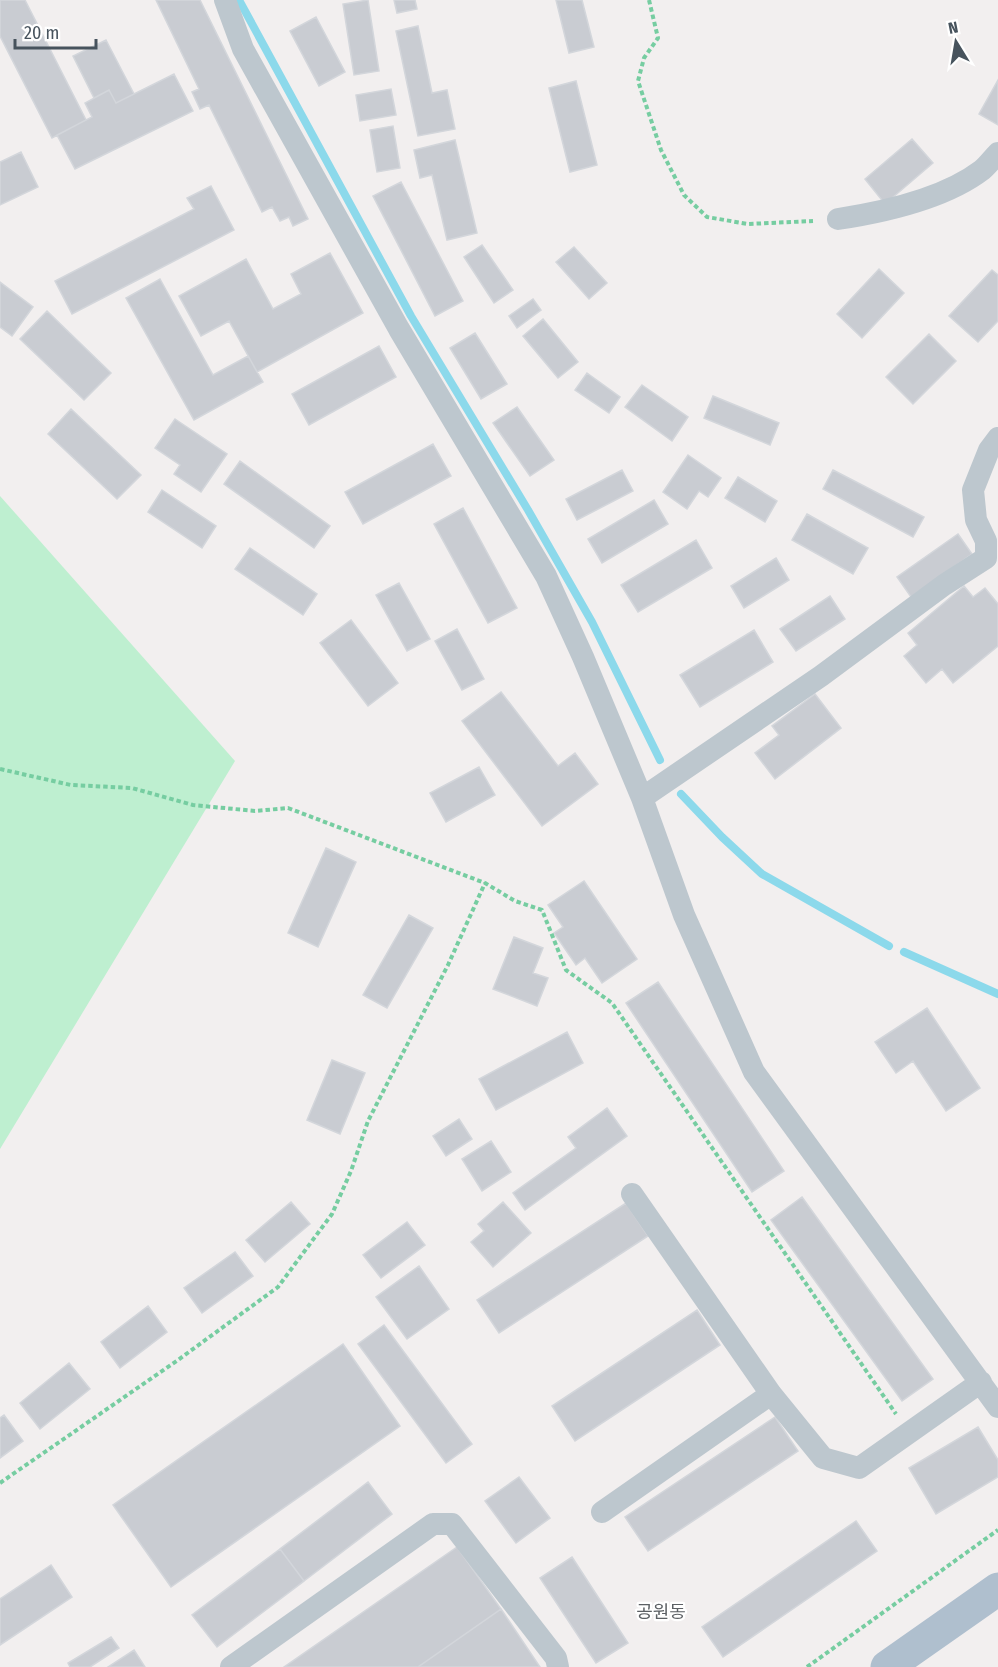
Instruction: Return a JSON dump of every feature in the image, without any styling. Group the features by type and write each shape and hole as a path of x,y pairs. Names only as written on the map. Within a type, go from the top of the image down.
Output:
{"main road":[{"path":"887,1667 998,1589"}],"street":[{"path":"225,0 243,49 283,122 399,329 546,576 583,657 642,798 684,915 754,1072 998,1407"},
{"path":"838,219 879,213 946,190 982,170 998,153"},
{"path":"642,798 821,676 944,585 986,558 986,541 976,520 973,490 989,450 998,438"},
{"path":"632,1194 771,1394 822,1458 859,1468 981,1382"},
{"path":"602,1512 771,1394"},
{"path":"231,1667 433,1524 452,1524 556,1658 558,1667"}],"path":[{"path":"649,0 658,38 644,58 638,81 661,150 684,195 707,218 748,224 838,219"},
{"path":"0,769 71,785 132,788 193,806 255,811 288,808 485,883 515,901 542,910 566,970 612,1003 909,1433"},
{"path":"0,1483 178,1360 278,1287 332,1215 351,1171 368,1121 448,965 485,883"},
{"path":"807,1667 998,1530"}],"green space":[{"path":"0,496 235,761 0,1149"}],"building":[{"path":"0,0 25,0 86,120 52,138 0,36"},
{"path":"156,0 200,0 308,219 293,226 289,217 280,221 272,207 262,212 209,105 200,109 192,92 199,89"},
{"path":"368,0 379,71 354,75 343,4"},
{"path":"394,0 415,0 417,9 397,13"},
{"path":"556,0 582,0 594,47 569,53"},
{"path":"316,17 345,72 319,86 290,31"},
{"path":"418,26 432,93 447,90 455,129 418,136 396,31"},
{"path":"106,40 134,94 116,103 109,90 94,98 73,56"},
{"path":"174,74 193,111 75,169 57,135 92,117 85,103 109,90 116,103"},
{"path":"998,80 998,125 979,114"},
{"path":"576,81 597,165 570,172 549,88"},
{"path":"391,89 396,115 360,121 356,95"},
{"path":"393,126 400,168 377,172 370,130"},
{"path":"912,139 933,163 885,204 865,179"},
{"path":"455,140 477,233 447,240 432,175 420,178 414,150"},
{"path":"21,152 38,187 0,205 0,162"},
{"path":"401,182 463,301 435,316 373,196"},
{"path":"211,186 234,230 72,314 55,281 194,209 187,198"},
{"path":"482,245 513,290 494,303 464,257"},
{"path":"574,247 607,283 589,299 556,262"},
{"path":"330,253 363,313 257,372 229,321 201,336 179,296 246,259 273,309 301,294 291,274"},
{"path":"879,269 904,293 862,338 837,314"},
{"path":"992,270 998,275 998,321 978,342 949,316"},
{"path":"160,279 213,375 248,356 263,382 194,420 126,298"},
{"path":"0,282 33,307 12,336 0,327"},
{"path":"533,299 541,310 517,328 509,316"},
{"path":"47,311 111,373 84,400 20,339"},
{"path":"543,319 578,362 558,378 523,336"},
{"path":"475,333 507,384 481,399 450,348"},
{"path":"929,334 956,361 913,404 886,377"},
{"path":"379,346 396,377 309,425 292,394"},
{"path":"587,373 620,397 609,413 575,390"},
{"path":"642,385 688,417 672,441 625,407"},
{"path":"713,396 779,423 770,445 704,418"},
{"path":"517,407 554,460 530,476 493,423"},
{"path":"71,409 141,475 117,499 48,434"},
{"path":"175,419 227,454 201,492 174,474 180,465 155,448"},
{"path":"433,444 451,476 363,524 345,492"},
{"path":"688,455 721,478 708,497 699,491 687,509 663,492"},
{"path":"240,461 330,526 314,548 224,484"},
{"path":"622,470 633,491 577,520 566,499"},
{"path":"833,470 924,517 913,537 823,489"},
{"path":"738,477 777,501 765,522 725,498"},
{"path":"162,490 216,526 202,548 148,512"},
{"path":"654,500 668,524 602,563 588,539"},
{"path":"463,508 517,608 488,623 434,524"},
{"path":"807,514 868,548 853,574 792,540"},
{"path":"958,534 972,554 911,597 897,577"},
{"path":"696,540 712,568 638,612 621,585"},
{"path":"250,548 317,594 303,615 235,569"},
{"path":"776,558 789,580 744,608 731,586"},
{"path":"399,583 430,639 407,651 376,595"},
{"path":"964,586 973,597 985,588 998,604 998,646 953,683 942,669 926,683 904,656 917,645 908,633"},
{"path":"830,596 845,619 796,651 780,629"},
{"path":"351,620 398,683 368,706 320,643"},
{"path":"457,629 484,679 462,690 435,641"},
{"path":"754,630 773,662 700,707 680,675"},
{"path":"501,692 558,766 575,753 598,784 542,826 462,721"},
{"path":"815,694 841,728 775,779 755,753 779,735 772,726"},
{"path":"479,767 495,795 446,822 430,793"},
{"path":"326,848 356,862 318,947 288,933"},
{"path":"584,881 637,959 602,983 585,958 576,965 554,933 563,927 548,905"},
{"path":"409,915 433,928 387,1008 363,995"},
{"path":"514,937 543,948 533,973 548,978 537,1006 493,989"},
{"path":"658,982 784,1171 752,1192 626,1003"},
{"path":"927,1008 980,1088 946,1111 913,1061 896,1073 875,1042"},
{"path":"567,1032 583,1063 496,1110 479,1079"},
{"path":"332,1060 365,1073 340,1134 307,1120"},
{"path":"607,1108 627,1136 525,1210 513,1193 576,1148 568,1137"},
{"path":"459,1119 472,1139 446,1156 433,1136"},
{"path":"491,1141 511,1172 482,1191 462,1159"},
{"path":"802,1197 933,1379 902,1401 771,1220"},
{"path":"291,1202 310,1224 265,1262 246,1240"},
{"path":"503,1202 531,1233 493,1267 471,1242 484,1231 478,1224"},
{"path":"626,1203 648,1236 499,1333 477,1300"},
{"path":"407,1222 425,1245 381,1278 363,1255"},
{"path":"235,1252 253,1276 202,1313 184,1288"},
{"path":"419,1266 449,1309 407,1339 376,1297"},
{"path":"148,1306 167,1332 120,1368 101,1342"},
{"path":"697,1310 720,1345 575,1441 552,1406"},
{"path":"384,1325 472,1444 446,1463 358,1344"},
{"path":"343,1344 400,1426 171,1587 113,1505"},
{"path":"69,1363 90,1389 40,1429 20,1403"},
{"path":"4,1415 23,1441 0,1458 0,1418"},
{"path":"775,1417 798,1451 648,1551 625,1517"},
{"path":"978,1427 998,1460 998,1477 936,1514 909,1468"},
{"path":"519,1477 550,1518 516,1543 485,1501"},
{"path":"368,1482 392,1514 304,1581 280,1549"},
{"path":"856,1521 877,1551 723,1657 702,1627"},
{"path":"457,1547 501,1609 418,1667 284,1667"},
{"path":"280,1549 304,1581 217,1647 192,1615"},
{"path":"572,1557 628,1643 596,1663 540,1578"},
{"path":"51,1565 72,1597 0,1645 0,1599"},
{"path":"501,1609 540,1667 418,1667"},
{"path":"111,1637 119,1648 90,1667 70,1667 68,1663"},
{"path":"134,1650 145,1667 108,1667"}],"waterway":[{"path":"239,0 411,316 528,510 592,622 660,760"},
{"path":"681,794 762,874 889,946"},
{"path":"904,952 998,994"}],"district":[{"name":"공원동","path":"661,1612"}]}
